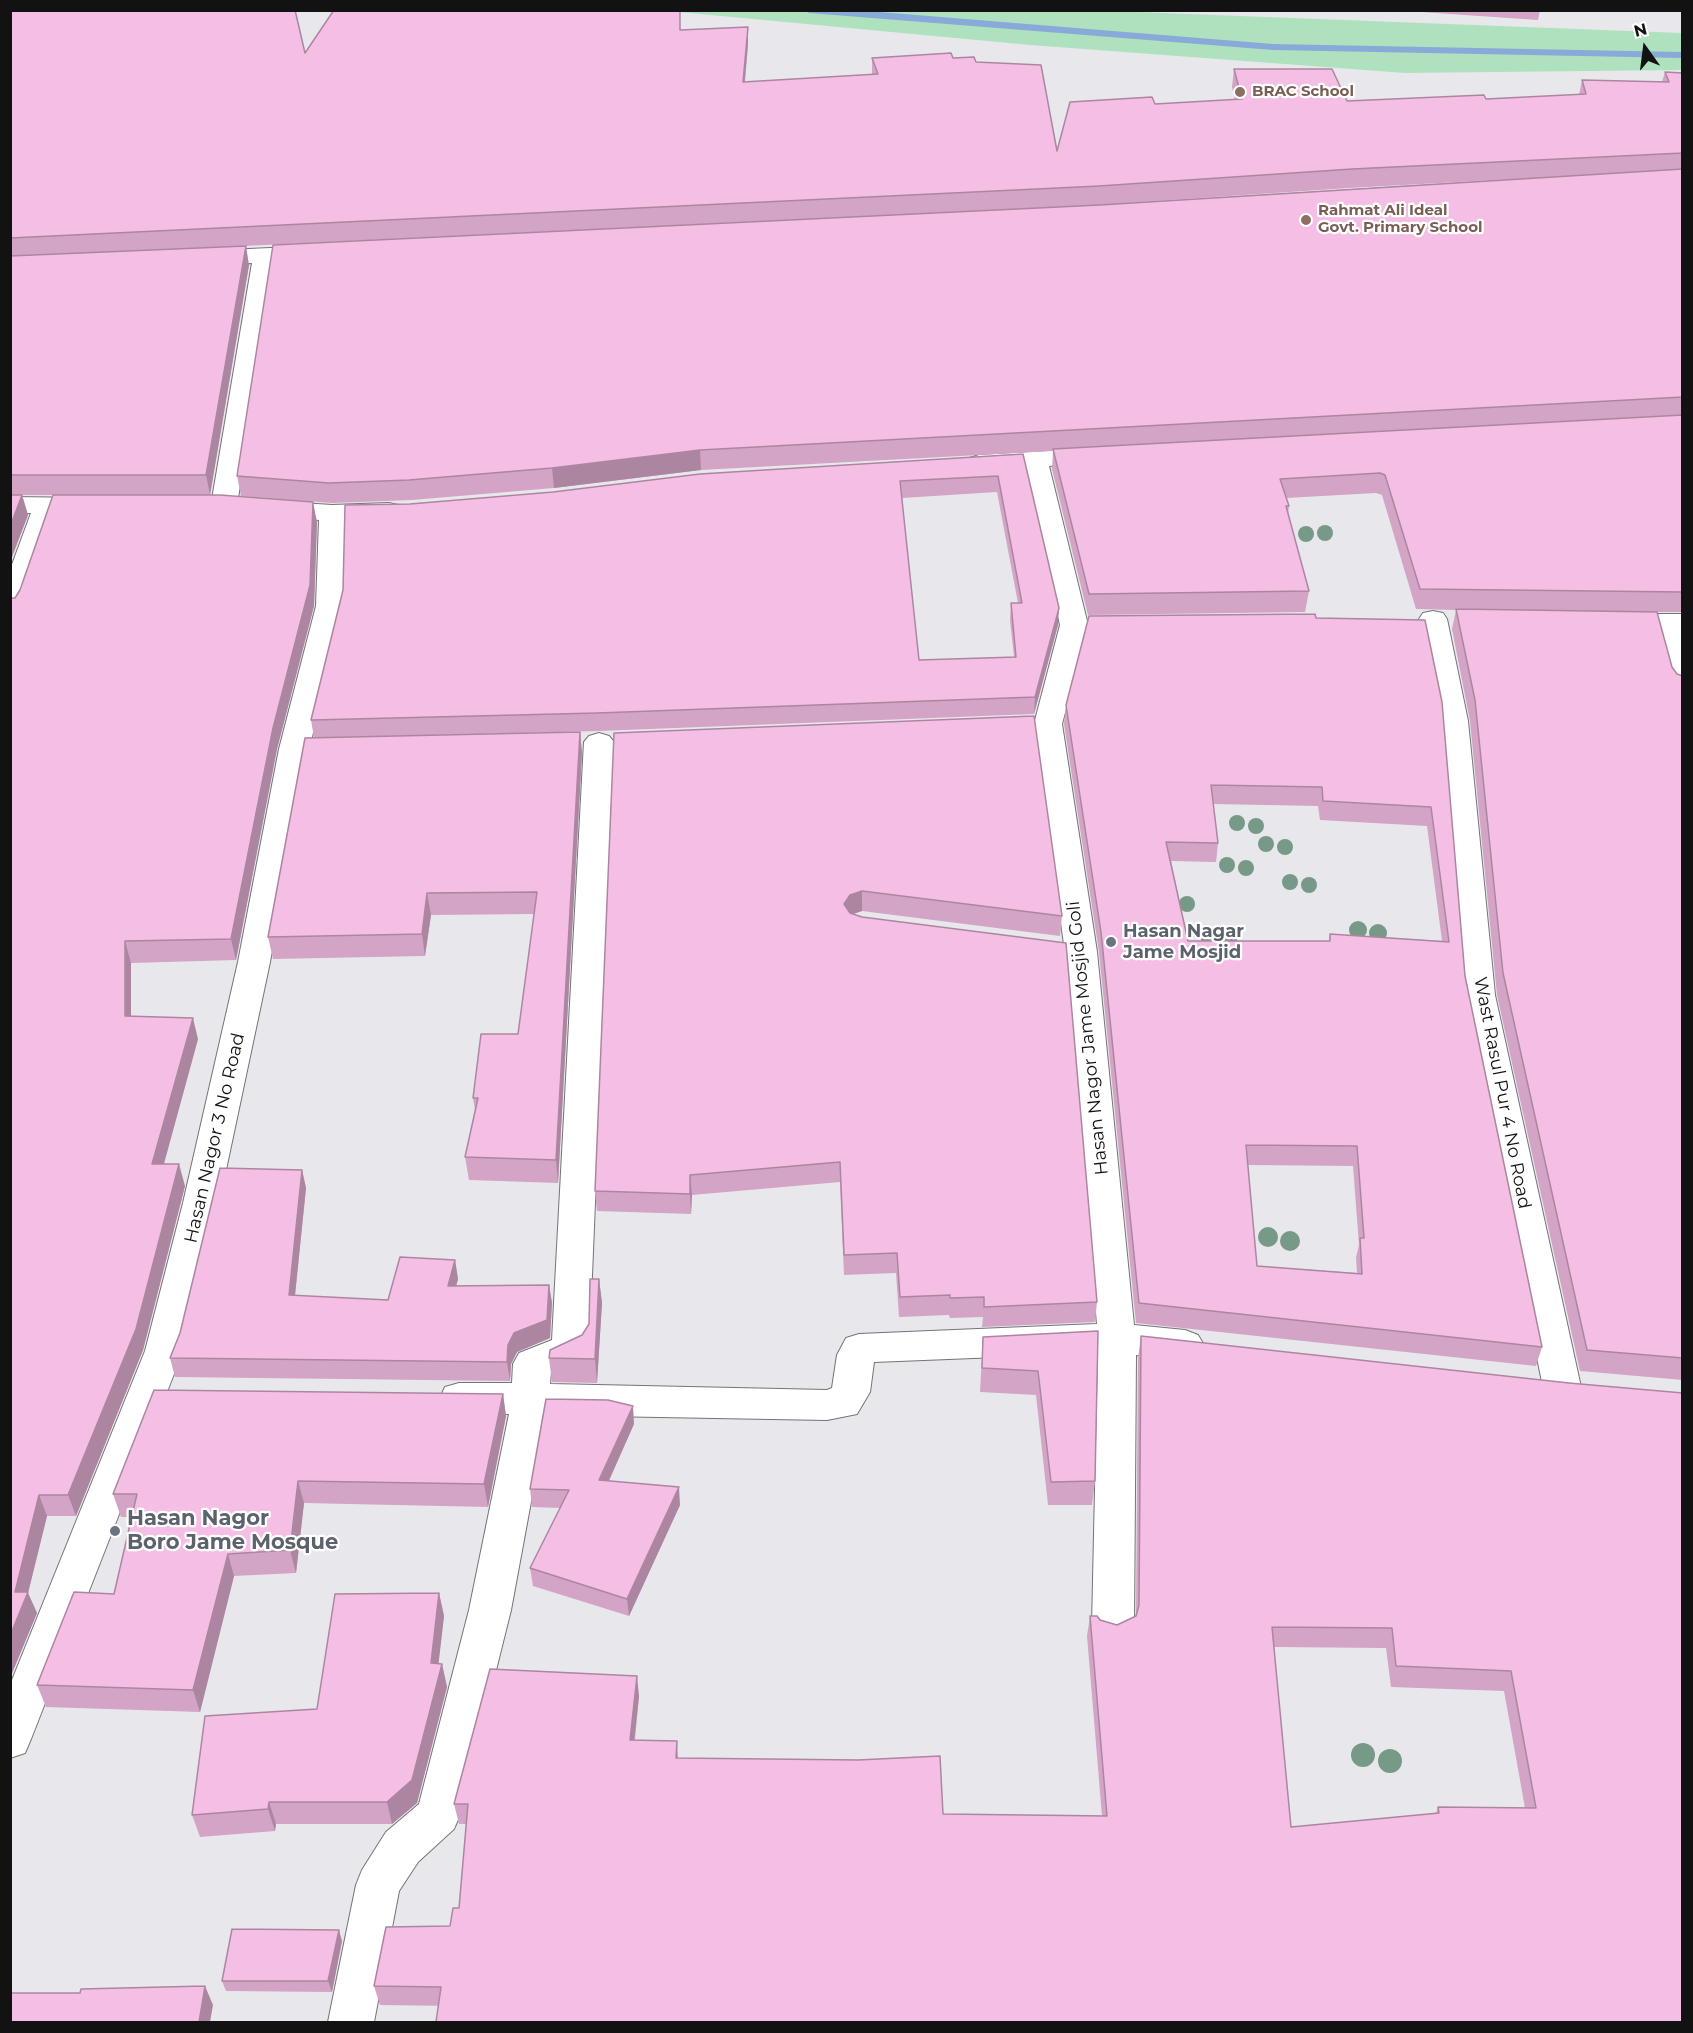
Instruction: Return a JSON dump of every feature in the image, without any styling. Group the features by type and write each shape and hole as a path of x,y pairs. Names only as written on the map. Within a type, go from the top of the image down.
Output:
{"street":[{"path":"184,259 336,252"},
{"path":"264,256 213,505 332,513 412,510"},
{"path":"952,465 1118,455"},
{"name":"Hasan Nagor Jame Mosjid Goli","path":"1035,460 1085,625 1036,724 1081,952 1117,1338 1113,1625"},
{"path":"12,505 117,506"},
{"path":"10,610 46,506"},
{"name":"Hasan Nagor 3 No Road","path":"10,1739 166,1395 164,1351 201,1203 254,962 306,749 330,606 332,513"},
{"name":"Wast Rasul Pur 4 No Road","path":"1433,620 1454,721 1479,995 1562,1386"},
{"path":"1595,622 1674,622 1683,687"},
{"path":"351,2022 378,1885 402,1848 438,1815 490,1610 531,1399 532,1364 570,1348 599,742"},
{"path":"1047,948 1081,952"},
{"path":"424,1398 835,1404 843,1403 851,1392 856,1355 859,1349 1117,1338 1223,1350"}],"green space":[{"path":"1085,10 1682,33 1682,70 1405,73 1030,45 668,11"}],"building":[{"path":"10,10 295,10 305,53 334,10 680,10 680,30 748,27 743,82 878,74 872,58 951,53 953,58 974,57 976,62 1041,65 1057,151 1070,102 1152,97 1155,104 1242,99 1234,69 1332,69 1347,101 1484,95 1486,99 1586,94 1582,80 1669,82 1665,72 1683,73 1683,153 1352,169 1099,186 10,238"},
{"path":"1683,169 1683,397 700,450 552,468 409,480 329,483 237,476 273,245 1100,205"},
{"path":"246,246 206,475 10,475 10,256"},
{"path":"1683,415 1683,592 1420,589 1385,475 1380,473 1280,479 1289,506 1286,506 1309,591 1089,594 1053,449"},
{"path":"1023,454 1059,608 1035,697 597,713 311,720 343,590 345,505 410,504 553,492 700,474","holes":["998,476 1022,603 1011,603 1016,657 919,660 900,481"]},
{"path":"10,495 22,495 10,527"},
{"path":"53,495 220,495 313,502 310,585 273,728 231,939 125,941 125,1016 193,1018 152,1164 179,1164 136,1329 68,1495 39,1495 15,1592 28,1592 10,1636 10,598 15,598 20,590"},
{"path":"1456,609 1657,612 1672,667 1677,674 1683,676 1683,1358 1587,1350 1503,973 1475,700"},
{"path":"1315,614 1316,618 1425,620 1442,702 1465,976 1542,1347 1139,1303 1101,932 1066,705 1089,616","holes":["1211,785 1322,787 1323,801 1431,807 1449,942 1330,934 1330,941 1188,941 1166,842 1218,843","1246,1145 1357,1146 1364,1238 1360,1238 1362,1274 1257,1266"]},
{"path":"1034,716 1062,916 862,891 850,895 844,904 850,913 862,917 1066,943 1097,1302 984,1307 984,1297 950,1298 950,1295 900,1297 897,1253 844,1255 840,1162 690,1175 690,1194 595,1191 614,733"},
{"path":"580,732 556,1160 465,1157 478,1098 473,1098 481,1034 518,1034 537,892 427,893 422,934 268,937 305,738"},
{"path":"220,1168 302,1170 289,1295 388,1300 400,1257 455,1260 448,1286 549,1285 547,1320 514,1333 508,1345 507,1362 170,1358 180,1333"},
{"path":"590,1279 599,1279 595,1359 549,1358 550,1350 582,1335 589,1324"},
{"path":"1098,1331 1095,1481 1051,1482 1038,1371 982,1368 983,1337"},
{"path":"1141,1336 1569,1383 1683,1393 1683,2022 436,2022 441,1987 374,1986 386,1927 450,1926 453,1908 459,1908 468,1804 454,1804 490,1669 637,1676 630,1740 677,1741 676,1758 858,1760 940,1756 943,1814 1107,1816 1090,1616 1097,1616 1100,1620 1117,1625 1136,1616 1139,1605","holes":["1272,1627 1392,1628 1396,1666 1511,1671 1536,1808 1438,1807 1439,1813 1291,1827"]},
{"path":"154,1390 503,1394 484,1484 298,1481 290,1550 228,1554 193,1690 37,1685 74,1592 114,1594 137,1494 113,1494"},
{"path":"546,1399 608,1400 633,1406 599,1480 679,1487 627,1599 530,1568 569,1490 530,1489"},
{"path":"439,1593 431,1663 442,1664 412,1780 387,1802 269,1802 268,1809 192,1815 205,1716 317,1709 335,1594"},
{"path":"232,1929 339,1930 328,1981 222,1981"},
{"path":"205,1986 199,2022 10,2022 10,1993 80,1993 81,1989"}],"waterway":[{"path":"809,10 1273,47 1682,55"}],"place":[{"name":"BRAC School","path":"1240,92"},
{"name":"Rahmat Ali Ideal Govt. Primary School","path":"1306,220"},
{"name":"Hasan Nagar Jame Mosjid","path":"1111,942"},
{"name":"Hasan Nagor Boro Jame Mosque","path":"115,1531"}]}
